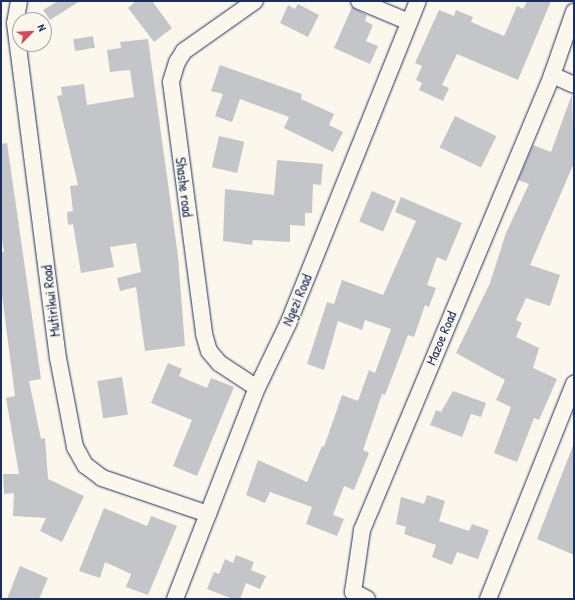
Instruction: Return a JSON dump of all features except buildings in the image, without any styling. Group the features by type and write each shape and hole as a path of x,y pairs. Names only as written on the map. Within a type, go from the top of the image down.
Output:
{"street":[{"name":"Mutirikwi Road","path":"19,1 15,23 58,358 75,447 85,465 102,478 208,514"},
{"name":"Shashe road","path":"255,1 184,51 176,62 171,82 204,334 209,351 219,363 257,388"},
{"path":"359,1 409,22"},
{"name":"Ngezi Road","path":"175,599 257,388 288,324 418,1"},
{"name":"Mazoe Road","path":"367,599 353,592 362,530 552,75 574,12"},
{"path":"552,75 574,85"},
{"path":"488,599 574,384"}]}
